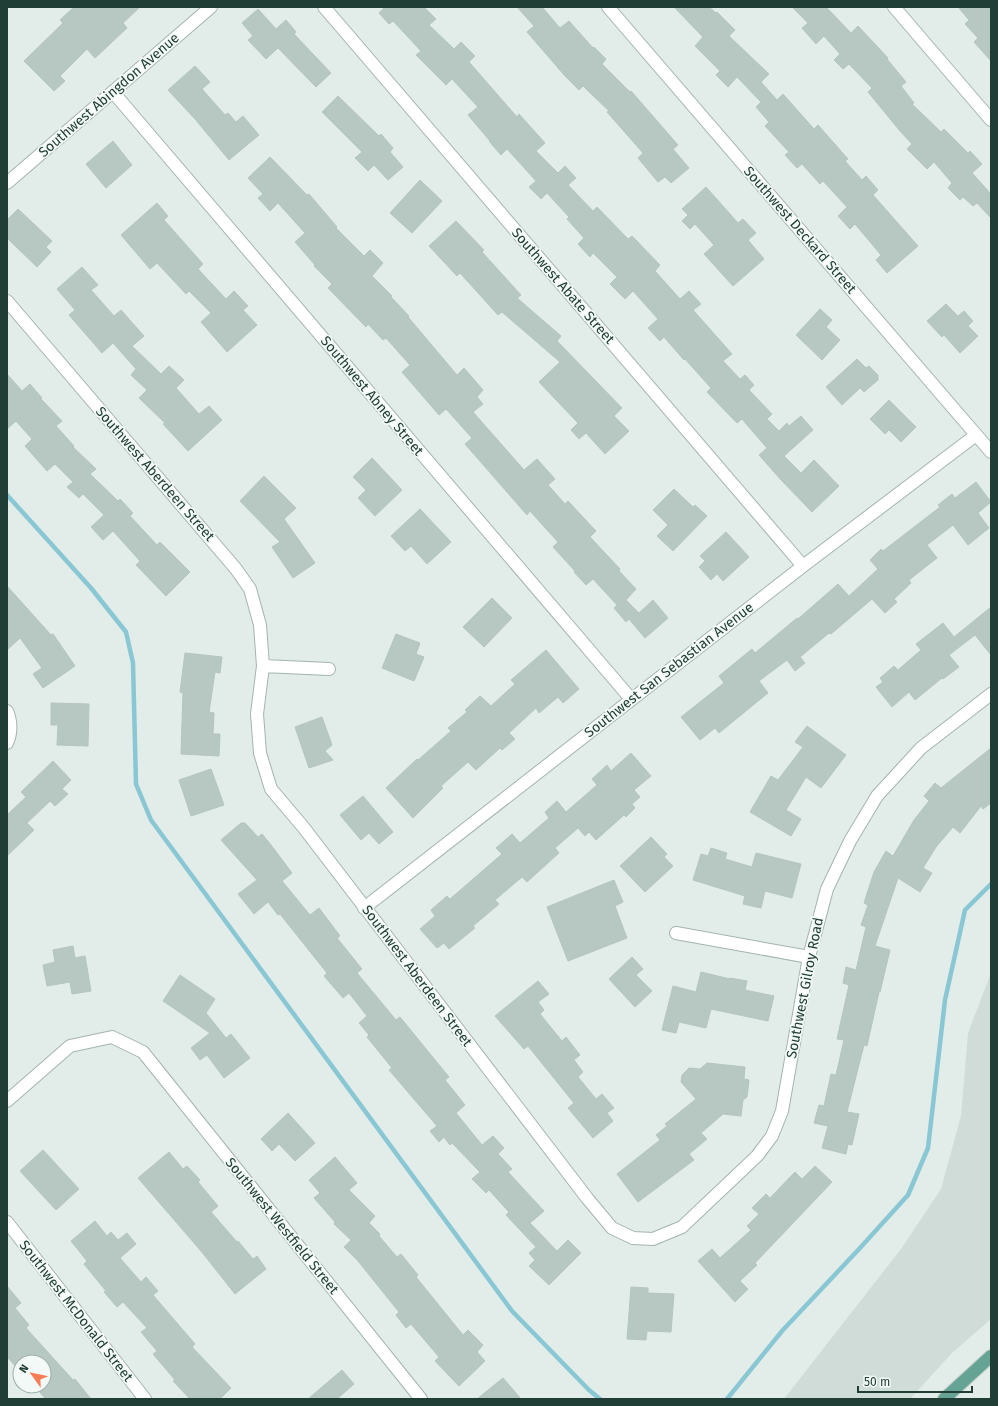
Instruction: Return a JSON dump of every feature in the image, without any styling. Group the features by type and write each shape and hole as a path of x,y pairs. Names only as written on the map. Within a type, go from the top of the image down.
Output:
{"main road":[{"path":"944,1399 991,1356"}],"street":[{"name":"Southwest Abingdon Avenue","path":"7,183 211,7"},
{"name":"Southwest Abate Street","path":"324,7 803,566"},
{"name":"Southwest Deckard Street","path":"608,7 991,452"},
{"path":"894,7 991,120"},
{"name":"Southwest Abney Street","path":"113,92 631,699"},
{"name":"Southwest Aberdeen Street","path":"7,301 236,569 250,590 260,625 263,666 257,714 260,753 271,789 304,828 587,1198 612,1228 633,1238 653,1239"},
{"name":"Southwest San Sebastian Avenue","path":"364,908 803,566 976,435"},
{"path":"263,666 330,669"},
{"name":"Southwest Gilroy Road","path":"653,1239 682,1227 756,1156 772,1136 782,1111 809,958 827,889 850,841 877,796 921,748 991,694"},
{"path":"7,710 10,726 8,741"},
{"path":"676,933 809,958"},
{"name":"Southwest Westfield Street","path":"7,1101 70,1046 112,1037 143,1052 421,1399"},
{"name":"Southwest McDonald Street","path":"7,1222 145,1399"}],"shaded area":[{"path":"991,973 991,1319 952,1353 910,1399 784,1399 901,1249 941,1189 961,1116 968,1033"}],"building":[{"path":"74,7 140,7 123,23 127,28 95,58 87,49 60,76 65,81 54,91 24,61 63,23 60,20"},
{"path":"385,7 424,7 436,19 429,25 454,49 461,42 475,56 469,62 517,117 519,114 545,143 536,151 558,173 565,166 576,178 568,185 593,211 597,207 628,239 632,236 660,265 655,271 680,299 689,291 701,304 693,310 732,354 723,361 740,379 745,375 754,385 749,390 772,414 767,419 779,431 787,423 789,426 801,416 813,430 784,456 801,473 814,460 839,486 812,512 759,455 767,448 742,419 737,423 707,392 711,388 685,359 684,360 664,337 660,341 648,328 658,319 633,291 625,299 610,284 617,277 593,253 590,257 578,244 584,238 567,219 569,217 547,193 541,199 529,187 536,181 507,149 501,155 489,141 468,115 478,107 452,79 446,85 416,55 421,51 393,21 389,24 379,13"},
{"path":"517,7 542,7 560,28 569,21 593,48 594,47 606,59 602,64 630,92 631,91 678,145 673,149 689,168 671,183 665,177 658,182 638,158 643,153 607,112 609,111 583,86 579,90 527,32 534,26"},
{"path":"674,7 709,7 716,13 717,12 735,30 729,36 769,74 761,82 777,100 783,94 814,129 818,125 848,159 845,161 862,180 866,176 878,190 873,195 918,246 887,273 876,260 881,255 855,224 850,229 838,216 847,207 823,181 820,184 802,164 797,168 785,155 789,152 765,126 769,122 756,107 761,102 737,77 728,87 716,75 720,71 695,46 703,37"},
{"path":"792,7 826,7 851,33 858,26 888,58 887,59 906,82 901,86 914,103 912,104 941,132 944,129 968,153 970,151 982,164 972,173 991,194 991,218 977,203 973,206 963,197 960,200 948,188 952,183 934,162 927,169 907,149 912,144 868,92 872,88 849,64 843,69 834,60 840,54 824,36 816,44 802,28 808,23"},
{"path":"958,7 991,7 991,61 974,42 978,38 965,24 969,20"},
{"path":"258,9 276,29 286,20 296,32 294,34 331,73 316,87 278,48 266,59 248,40 253,36 242,23"},
{"path":"195,66 210,82 202,89 225,115 228,113 236,122 243,116 259,135 229,160 195,119 168,90"},
{"path":"338,96 379,136 381,134 393,148 390,152 403,167 388,180 374,165 368,171 355,158 362,152 322,112"},
{"path":"113,141 132,165 106,188 86,164"},
{"path":"270,157 307,195 309,194 337,227 336,228 364,256 370,250 383,263 372,276 392,296 391,297 409,316 408,317 457,375 464,368 483,390 477,397 483,404 473,412 524,470 537,459 555,479 548,485 565,504 568,501 596,531 590,537 620,569 619,571 636,589 626,600 639,613 653,600 668,618 645,638 629,619 626,622 614,608 617,605 593,579 586,585 574,572 575,571 553,547 558,542 530,511 527,515 465,444 472,438 446,409 439,415 402,372 410,365 386,338 383,340 368,324 366,327 328,288 332,284 314,266 315,265 295,242 305,233 278,203 270,211 258,198 263,194 248,178"},
{"path":"420,180 442,201 412,233 390,213"},
{"path":"706,187 738,223 743,219 756,233 748,240 764,259 733,286 704,254 714,245 695,224 690,229 682,221 688,215 682,209"},
{"path":"157,203 168,216 164,220 203,264 198,269 226,299 234,291 248,306 243,310 257,325 227,352 201,322 211,313 189,291 186,294 157,263 150,269 121,235"},
{"path":"18,209 52,241 46,247 51,252 37,267 7,238 7,220"},
{"path":"456,221 484,250 482,252 521,295 517,298 561,336 557,341 622,408 614,416 629,431 605,454 586,433 579,439 571,430 578,423 539,382 560,362 502,312 498,315 460,273 457,276 429,246"},
{"path":"82,267 98,285 91,290 114,316 121,310 144,336 132,346 161,374 169,366 184,380 176,388 199,414 209,406 222,420 188,451 163,424 165,423 139,398 147,390 131,375 136,369 113,343 102,353 69,315 75,310 57,289"},
{"path":"946,304 958,316 964,311 973,321 968,326 978,336 960,353 944,335 942,337 927,321"},
{"path":"820,309 832,320 826,327 840,340 822,360 796,335"},
{"path":"857,359 866,368 869,366 878,375 878,380 864,392 860,388 842,405 826,387"},
{"path":"7,374 22,391 30,384 42,398 41,399 62,421 56,426 74,446 73,447 96,469 90,474 118,501 120,499 133,513 130,516 157,545 160,542 190,572 166,596 136,565 140,561 113,531 103,540 91,527 104,515 83,494 79,498 67,487 73,482 55,464 47,471 25,446 32,439 16,421 7,429"},
{"path":"889,400 916,427 901,442 889,430 885,434 870,419"},
{"path":"372,458 402,490 375,516 358,498 366,490 353,477"},
{"path":"264,476 296,508 284,519 315,563 293,578 272,547 280,542 240,501"},
{"path":"976,482 991,502 978,513 989,528 968,545 953,525 927,545 937,558 909,580 911,583 894,599 897,602 885,613 872,599 831,634 829,633 800,657 805,663 795,671 787,660 759,681 768,693 719,733 715,728 700,740 681,717 724,683 719,676 752,649 755,653 797,618 798,619 838,584 849,596 878,569 870,560 881,549 883,551 940,507 938,505 952,494 955,498"},
{"path":"674,489 693,507 695,505 707,516 673,551 657,536 668,525 653,510"},
{"path":"420,509 451,542 427,564 411,546 405,551 391,536"},
{"path":"726,532 749,557 723,581 717,574 711,580 699,567 705,561 700,556"},
{"path":"7,586 51,635 53,634 75,666 43,688 33,674 42,668 20,638 7,650"},
{"path":"492,598 512,618 484,647 463,627"},
{"path":"991,607 991,655 975,635 949,655 959,667 943,679 942,678 915,700 909,692 892,707 876,687 883,682 880,678 894,666 898,670 921,650 916,644 943,623 954,637"},
{"path":"396,634 420,643 416,654 424,657 414,681 382,668"},
{"path":"546,650 579,689 563,703 558,697 539,713 536,708 509,733 515,739 502,750 500,748 476,770 468,762 441,786 443,788 413,818 386,788 417,759 418,760 451,731 448,728 467,712 465,710 480,696 491,706 515,684 511,680"},
{"path":"185,653 222,657 220,673 215,672 209,712 214,713 213,734 220,734 219,756 181,754 183,693 180,692"},
{"path":"51,703 89,704 88,746 57,745 58,725 51,725"},
{"path":"322,717 332,745 325,751 333,760 309,768 295,727"},
{"path":"807,726 846,755 821,788 806,777 786,810 801,819 791,836 750,812 771,776 778,780 803,747 795,742"},
{"path":"991,748 991,803 983,809 981,806 960,833 953,827 936,847 923,868 932,873 920,892 898,878 875,946 890,950 867,1046 864,1045 847,1112 859,1114 852,1145 848,1144 846,1154 822,1148 828,1126 814,1123 819,1105 824,1106 831,1074 836,1075 844,1040 837,1039 849,985 843,983 846,967 856,970 866,927 861,925 868,905 864,903 874,872 886,851 893,856 914,820 929,801 924,796 935,783 941,788"},
{"path":"631,753 651,776 634,790 640,797 632,804 635,808 626,817 624,815 596,840 589,832 585,836 578,828 555,848 559,853 527,882 522,877 495,900 499,904 473,926 475,928 449,949 444,943 437,948 420,929 435,916 431,910 447,896 450,899 502,854 496,848 512,834 520,843 549,818 545,812 557,801 566,812 597,785 592,779 607,765 611,771"},
{"path":"53,761 71,780 62,789 68,794 55,806 50,801 27,823 34,830 7,856 7,815 26,797 21,792"},
{"path":"211,769 224,805 191,816 179,780"},
{"path":"363,796 393,832 379,844 369,833 361,840 340,815"},
{"path":"241,823 245,823 258,837 262,834 292,873 282,881 310,915 319,908 340,936 337,938 362,969 357,973 396,1020 400,1017 449,1077 445,1080 465,1105 456,1113 482,1145 493,1136 504,1148 498,1154 512,1169 508,1172 544,1211 530,1223 557,1251 568,1240 581,1253 549,1285 529,1266 535,1260 529,1253 536,1247 506,1215 509,1212 489,1190 486,1193 472,1179 480,1172 452,1143 450,1145 444,1137 439,1142 430,1131 437,1126 389,1070 392,1068 367,1037 369,1035 359,1023 367,1016 349,993 343,998 324,976 327,973 280,914 278,915 268,902 254,914 238,894 257,880 221,840"},
{"path":"651,837 667,854 664,857 673,866 645,892 620,866"},
{"path":"711,848 727,853 725,859 752,867 756,853 801,864 792,898 765,891 761,908 743,904 745,896 693,880 701,854 708,856"},
{"path":"614,880 623,902 615,906 627,938 568,961 547,907"},
{"path":"73,946 75,958 85,956 91,991 72,994 70,982 47,986 43,965 55,962 53,950"},
{"path":"632,957 643,969 636,975 652,991 635,1007 609,979"},
{"path":"701,972 730,979 747,981 745,990 774,996 768,1021 711,1009 706,1028 679,1022 676,1033 662,1030 673,986 696,992"},
{"path":"180,975 215,999 206,1013 226,1038 231,1034 250,1058 224,1078 207,1055 200,1060 191,1048 210,1033 163,1001"},
{"path":"538,981 549,994 538,1002 544,1010 540,1014 562,1041 566,1037 580,1055 574,1060 583,1072 578,1077 596,1099 602,1094 614,1108 607,1113 613,1121 593,1138 568,1108 574,1103 528,1046 524,1049 495,1016"},
{"path":"707,1063 745,1067 744,1079 749,1080 747,1097 743,1100 741,1116 723,1114 701,1133 707,1139 689,1154 694,1160 638,1202 617,1174 660,1140 656,1135 667,1126 665,1124 696,1099 681,1082 682,1075 689,1068 700,1069"},
{"path":"288,1113 315,1143 295,1161 279,1144 272,1151 261,1139"},
{"path":"43,1150 79,1189 56,1210 20,1171"},
{"path":"169,1152 183,1169 187,1166 200,1180 198,1182 218,1206 211,1212 253,1259 257,1256 266,1269 235,1294 201,1251 138,1178"},
{"path":"335,1157 357,1183 349,1190 375,1216 369,1223 380,1234 379,1236 397,1257 401,1254 418,1275 416,1277 463,1335 468,1330 483,1345 477,1352 485,1361 459,1386 435,1361 439,1357 411,1324 406,1328 396,1315 399,1312 358,1261 344,1247 351,1240 334,1224 335,1222 314,1198 320,1193 309,1180"},
{"path":"815,1166 832,1182 755,1263 757,1265 740,1281 748,1289 735,1302 698,1261 712,1249 720,1258 751,1230 747,1226 759,1214 752,1208 766,1194 770,1198 795,1172 802,1179"},
{"path":"95,1221 107,1236 111,1232 118,1240 127,1233 136,1244 120,1258 141,1282 146,1277 158,1291 153,1295 195,1344 192,1347 231,1388 220,1399 190,1399 173,1381 175,1380 153,1354 157,1351 141,1332 147,1328 123,1302 117,1307 84,1264 87,1261 71,1241"},
{"path":"7,1286 21,1303 15,1308 29,1325 26,1328 50,1354 12,1354 12,1362 7,1357"},
{"path":"631,1287 648,1288 648,1293 674,1294 671,1332 647,1331 646,1340 627,1339"},
{"path":"52,1357 73,1380 75,1379 91,1399 46,1399 41,1394 52,1394"},
{"path":"342,1370 354,1384 337,1399 308,1399"},
{"path":"503,1378 521,1399 477,1399"}],"waterway":[{"path":"7,495 91,588 126,632 133,663 136,784 151,820 512,1311 589,1390 600,1399"},
{"path":"727,1399 782,1331 908,1195 928,1148 945,1000 965,910 991,884"}]}
